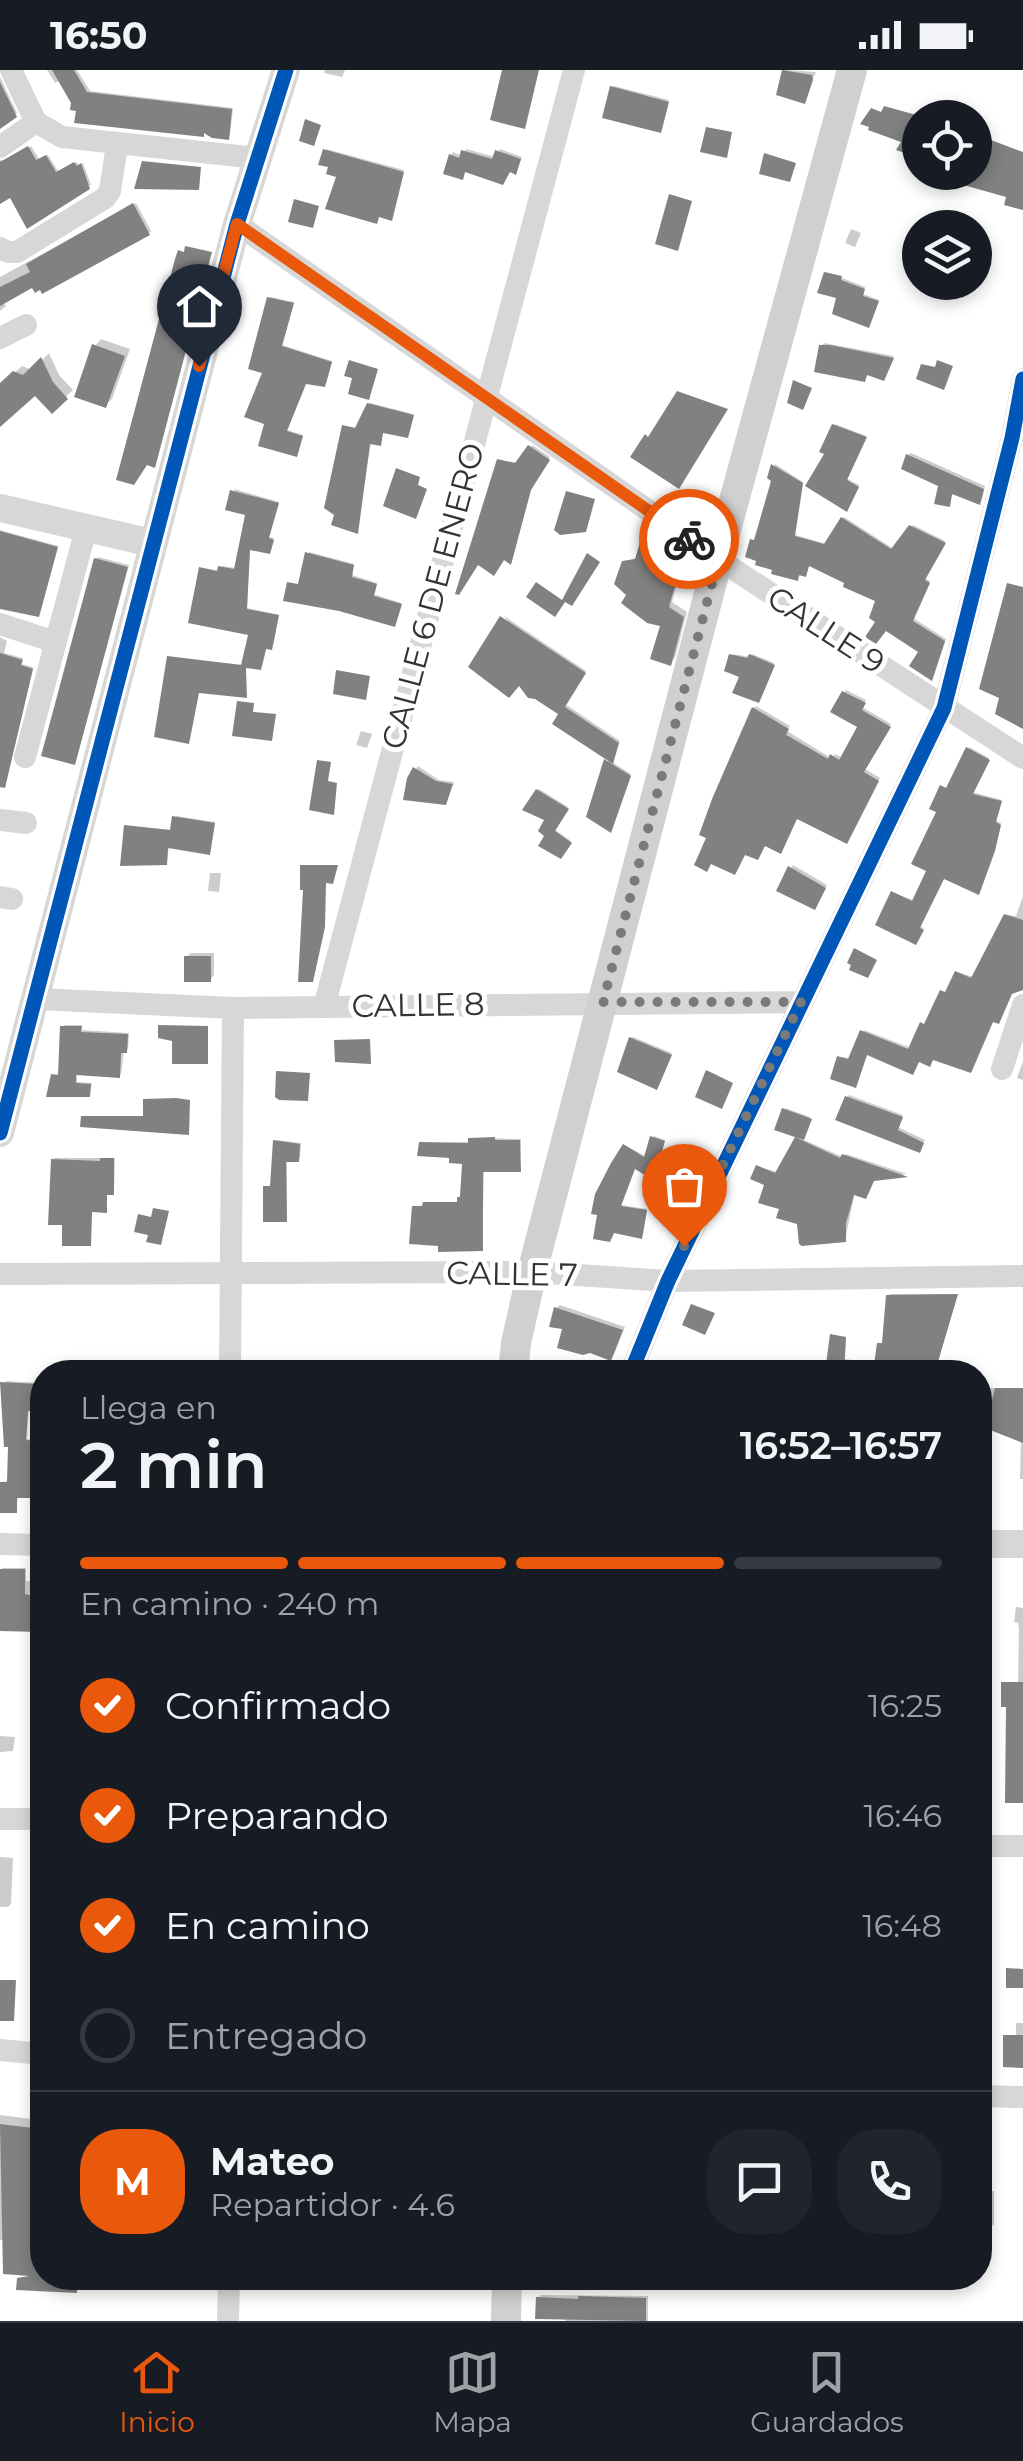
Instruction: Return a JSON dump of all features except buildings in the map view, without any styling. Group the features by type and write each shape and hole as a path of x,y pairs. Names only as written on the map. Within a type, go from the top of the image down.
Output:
{"main road":[{"path":"515,1360 532,1272 718,560 852,70"},
{"path":"506,2321 507,2290"}],"street":[{"path":"11,70 36,122 62,137 256,158"},
{"path":"0,1132 7,1084 36,999 237,224 286,70"},
{"name":"CALLE 6 DE ENERO","path":"324,1006 574,70"},
{"path":"0,147 36,122"},
{"path":"0,248 17,252 105,198 110,191 117,145"},
{"name":"CALLE 9","path":"237,224 718,560 1023,758"},
{"path":"0,338 26,325"},
{"path":"637,1360 668,1281 944,708 1018,442 1023,379"},
{"path":"0,508 152,543"},
{"path":"25,757 86,529"},
{"path":"0,624 55,642"},
{"path":"0,820 26,824"},
{"name":"CALLE 8","path":"36,999 233,1008 801,1002"},
{"path":"1002,1069 1023,1005"},
{"path":"230,1360 233,1008"},
{"name":"CALLE 7","path":"0,1274 532,1272 668,1281 1023,1276"},
{"path":"0,1544 30,1545"},
{"path":"992,1544 1023,1544"},
{"path":"0,1819 30,1819"},
{"path":"992,1846 1023,1846"},
{"path":"0,2050 30,2053"},
{"path":"992,2096 1023,2097"},
{"path":"228,2321 229,2290"}],"cycle path":[{"path":"0,1133 237,224 286,70"},
{"path":"636,1360 668,1281 944,708 1012,438 1023,379"}],"way so far":[{"path":"684,1246 801,1002 603,1002 718,560 689,539"}],"route":[{"path":"199,366 237,224 689,539"}]}
